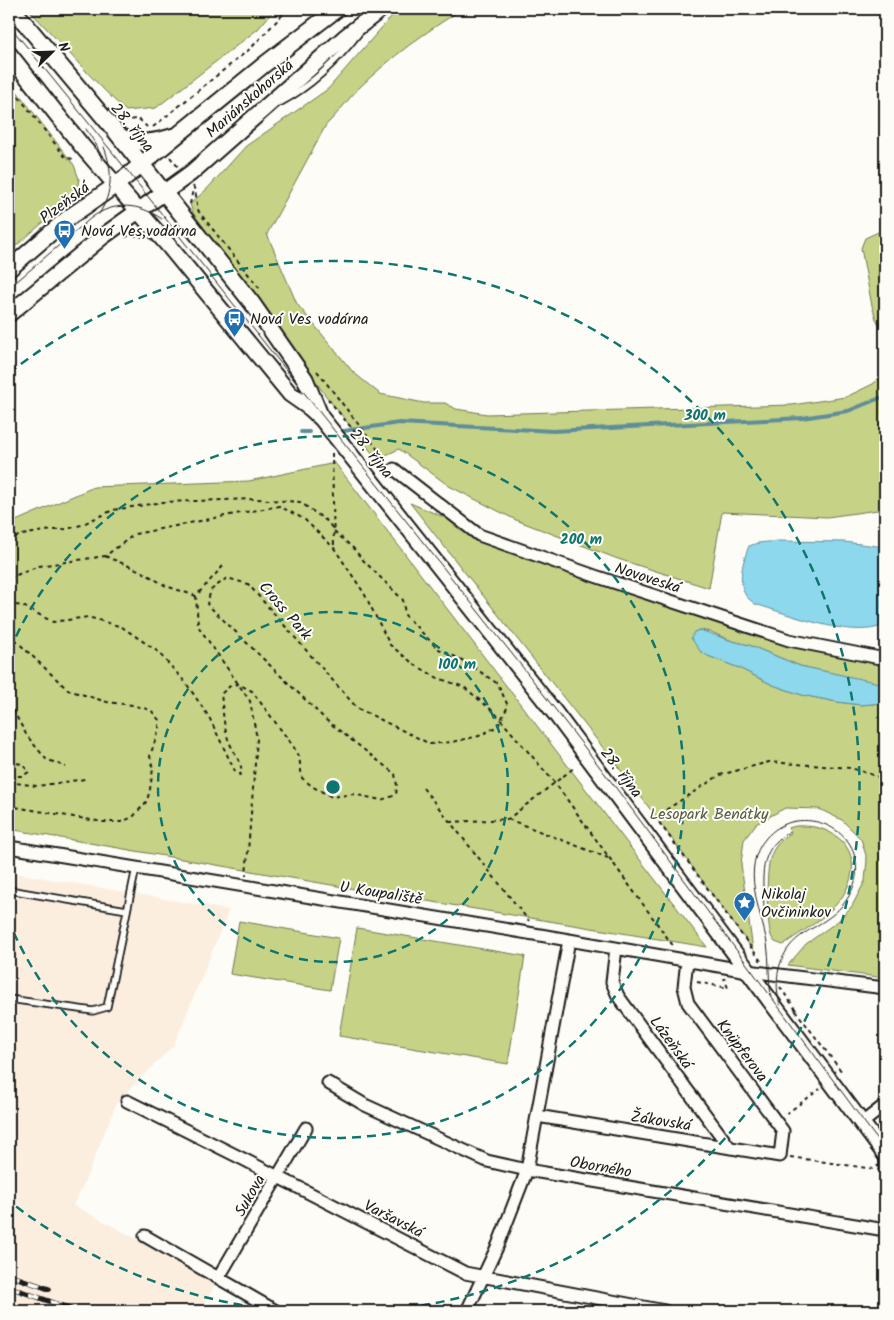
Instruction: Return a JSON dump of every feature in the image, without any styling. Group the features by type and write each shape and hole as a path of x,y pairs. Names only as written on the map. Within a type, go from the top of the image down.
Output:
{"main road":[{"name":"28. října","path":"12,9 117,127 142,165 252,303 305,379 336,446 555,712 862,1123 881,1159"},
{"name":"Mariánskohorská","path":"142,165 265,64 337,9"},
{"name":"Mariánskohorská","path":"138,211 191,173 376,13"},
{"name":"28. října","path":"9,54 80,155 116,185 168,245 290,394 322,418"},
{"path":"117,127 127,140 138,142 159,140 180,134"},
{"name":"Plzeňská","path":"9,269 68,218 142,165"},
{"path":"9,314 102,237 138,211"}],"street":[{"name":"Novoveská","path":"394,469 479,535 595,576 789,640 885,659"},
{"name":"U Koupaliště","path":"9,847 748,971 885,988"},
{"path":"467,1311 484,1276 527,1170 569,940"},
{"name":"Lázeňská","path":"616,948 612,982 618,996 730,1148"},
{"name":"Knüpferova","path":"687,960 684,987 688,1004 783,1131 780,1156"},
{"name":"Oborného","path":"328,1083 365,1105 487,1161 527,1170 885,1230"},
{"name":"Varšavská","path":"127,1101 464,1273 665,1311"},
{"path":"862,1123 885,1105"},
{"name":"Žákovská","path":"537,1116 780,1156"},
{"name":"Sukova","path":"219,1277 306,1128"},
{"path":"145,1236 276,1311"}],"lane":[{"path":"9,999 93,1011 107,1007 136,868"},
{"path":"9,890 127,910"}],"path":[{"path":"154,127 251,48 288,9"},
{"path":"9,84 66,158 80,155"},
{"path":"117,127 139,119 148,129"},
{"path":"124,238 132,235 150,239"},
{"path":"356,421 394,469"},
{"path":"348,423 358,436"},
{"path":"334,548 336,446"},
{"path":"9,543 18,536 81,526 113,510 163,502 256,498 300,502 328,522 334,531 403,600 405,615 437,648 466,662 498,684 508,706 500,719"},
{"path":"9,578 39,566 105,556 135,534 230,514 280,506 304,519 334,548 364,593 390,645 416,665 438,678 464,687 494,712 555,783 674,947"},
{"path":"105,556 141,571 166,586 196,596"},
{"path":"223,566 196,596 198,626 250,701 257,739 246,876"},
{"name":"Cross Park","path":"238,684 252,691 293,746 299,756 302,778 313,787 332,797 353,794 381,800 396,795 398,786 395,774 326,720 207,604 210,590 227,578 248,584 358,708 430,744 452,742 480,736 498,726 500,719"},
{"path":"9,604 23,606 53,622 88,617 122,627 157,651 186,683 204,710 236,773 240,775 242,767 224,725 221,694 230,686 238,684"},
{"path":"9,634 68,690 107,702 132,705 150,710 159,720 159,729 150,756 153,769 147,801 133,817 121,822 104,822 9,806"},
{"path":"9,703 27,736 46,759 66,767"},
{"path":"9,762 22,764 29,772 22,776 9,776"},
{"path":"796,1010 655,816 720,775 769,762 851,768 885,779"},
{"path":"508,818 575,767"},
{"path":"9,782 37,786 86,779"},
{"path":"423,788 540,935"},
{"path":"450,822 508,818 610,858"},
{"path":"685,980 728,988"},
{"path":"776,1122 820,1089"},
{"path":"780,1156 881,1170"},
{"path":"881,1159 881,1170 885,1176"}],"shaded area":[{"path":"9,872 229,910 174,1045 117,1102 82,1188 73,1205 212,1279 215,1285 200,1311 9,1311"}],"green space":[{"path":"28,9 275,9 258,29 156,108 126,111 88,74"},
{"path":"398,9 463,9 436,26 383,66 359,88 326,125 267,234 297,304 353,372 380,394 424,403 445,403 456,409 487,414 792,405 846,397 873,384 885,372 885,509 827,517 722,512 709,588 618,559 516,520 449,486 399,449 377,459 326,396 193,213 190,204 207,189 246,146 328,89"},
{"path":"9,81 74,165 79,179 76,194 9,252"},
{"path":"885,229 885,334 876,319 872,306 861,248 865,238"},
{"path":"335,463 707,947 366,891 9,829 9,524 94,487 249,481"},
{"name":"Lesopark Benátky","path":"410,503 596,580 786,638 885,660 885,685 800,666 711,632 700,630 694,632 708,656 739,668 773,685 802,695 837,702 861,705 883,703 885,700 885,978 788,965 806,944 838,921 852,906 865,881 867,859 861,839 842,820 819,809 785,808 756,824 744,840 741,864 753,950 634,787"},
{"path":"809,826 821,829 832,833 842,841 852,860 852,872 849,885 835,906 815,923 783,945 775,942 770,932 767,904 768,869 772,853 783,839 791,833 788,828"},
{"path":"239,921 339,938 330,990 230,974"},
{"path":"357,928 525,956 508,1064 339,1036"}],"water":[{"path":"778,541 844,542 885,547 883,621 879,627 850,629 834,627 755,604 749,599 743,590 741,578 749,546"},
{"path":"700,630 749,645 800,666 884,684 885,700 883,703 861,705 837,702 802,695 773,685 700,651 691,638 694,632"}],"waterway":[{"path":"337,432 399,423 553,431 802,418 848,411 885,396"},
{"path":"301,432 309,432"}],"tram line":[{"path":"9,25 524,669 616,788 885,1150"},
{"path":"86,129 97,146 102,160"},
{"path":"99,214 104,206 110,181 109,164 104,147"},
{"path":"9,288 91,218 100,213 109,209 126,206 144,210 162,219"},
{"path":"771,996 767,943 754,889 754,862 758,850 766,838 781,826 791,822 807,821 822,823 835,830 846,840 853,851 856,865 855,880 849,896 842,906 826,920 793,942 783,956 779,970 777,991 780,1005"},
{"path":"764,909 763,876 767,856 771,847 789,832"}],"railway":[{"path":"9,1275 49,1289"},
{"path":"9,1287 77,1311"}],"place":[{"name":"Nová Ves,vodárna","path":"65,249"},
{"name":"Nová Ves vodárna","path":"234,337"},
{"name":"Nikolaj Ovčininkov","path":"745,921"}]}
